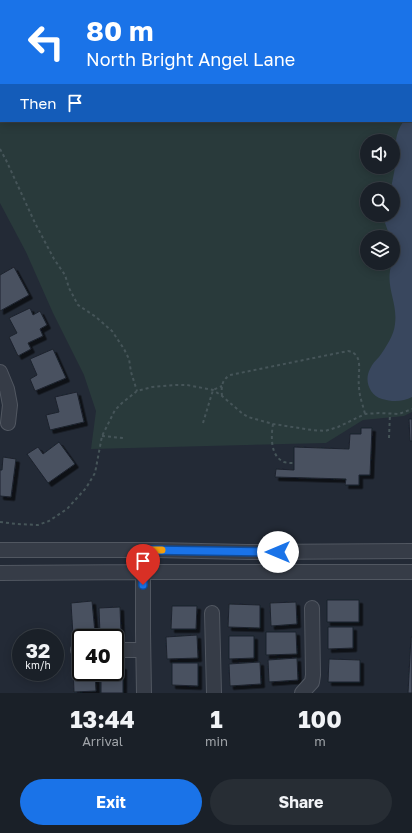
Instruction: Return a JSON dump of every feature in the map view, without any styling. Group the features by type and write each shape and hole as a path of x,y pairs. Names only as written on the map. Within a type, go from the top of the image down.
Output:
{"street":[{"path":"0,372 7,389 10,405 8,423"},
{"path":"0,550 247,552 412,551"},
{"path":"143,550 144,693"},
{"path":"0,573 412,572"},
{"path":"302,693 312,682 314,675 312,608"},
{"path":"212,613 214,693"},
{"path":"124,650 143,650"}],"path":[{"path":"0,149 34,223 54,259 65,275 69,288 78,305 96,317 112,331 124,349 129,359 131,372 137,391"},
{"path":"222,396 222,386 230,375 348,351 354,353 359,360 359,388 365,414"},
{"path":"0,522 38,525 49,521 67,509 86,488 95,473 102,436 115,410 137,391 152,387 176,385 187,385 213,390 248,417 273,424 325,431 346,424 365,414 399,414 412,408"},
{"path":"203,423 213,390 222,386"},
{"path":"390,413 390,438"},
{"path":"273,424 272,437 275,452 285,463 293,463"},
{"path":"102,436 122,438"}],"shaded area":[{"path":"0,122 412,122 412,412 404,416 363,420 326,443 91,449 96,411 84,375 53,313 26,252 0,203"}],"water":[{"path":"403,122 412,122 412,397 401,401 390,401 378,397 371,391 368,382 368,373 374,362 387,345 395,324 395,308 390,286 390,271 400,270 400,230 388,230 385,223 400,222 400,182 392,182 394,174 400,174 400,134 398,134"}],"building":[{"path":"14,267 29,295 0,311 0,275"},
{"path":"30,308 33,315 40,311 47,325 40,329 43,336 28,343 31,349 18,356 9,337 17,333 9,318"},
{"path":"53,349 66,378 35,391 30,379 37,375 30,359"},
{"path":"77,392 84,422 50,430 46,415 59,412 55,397"},
{"path":"409,419 412,419 412,441 410,441"},
{"path":"361,428 372,428 370,475 359,475 359,485 345,485 346,479 275,477 276,469 294,470 294,447 349,449 350,434 361,434"},
{"path":"59,442 75,464 48,483 27,454 38,447 43,454"},
{"path":"3,457 16,459 11,497 0,496 0,470 2,470"},
{"path":"327,600 359,600 359,622 327,622"},
{"path":"92,601 95,629 73,629 71,603"},
{"path":"296,602 297,624 271,626 270,603"},
{"path":"229,604 260,605 260,628 228,627"},
{"path":"172,606 197,606 196,629 171,629"},
{"path":"120,607 121,629 100,629 99,608"},
{"path":"328,627 353,627 353,648 328,649"},
{"path":"266,632 296,632 297,654 266,655"},
{"path":"197,635 198,658 167,659 166,637"},
{"path":"229,636 254,636 254,658 229,659"},
{"path":"411,637 412,693 408,693"},
{"path":"297,658 298,680 269,682 268,660"},
{"path":"329,659 360,660 360,682 328,682"},
{"path":"260,662 261,684 230,686 229,664"},
{"path":"172,663 198,663 198,686 172,685"},
{"path":"74,681 95,681 96,691 74,692"},
{"path":"101,681 123,681 123,693 101,693"}],"slow traffic":[{"path":"143,565 143,550 162,550"}],"route":[{"path":"143,585 143,550 278,552"}]}
